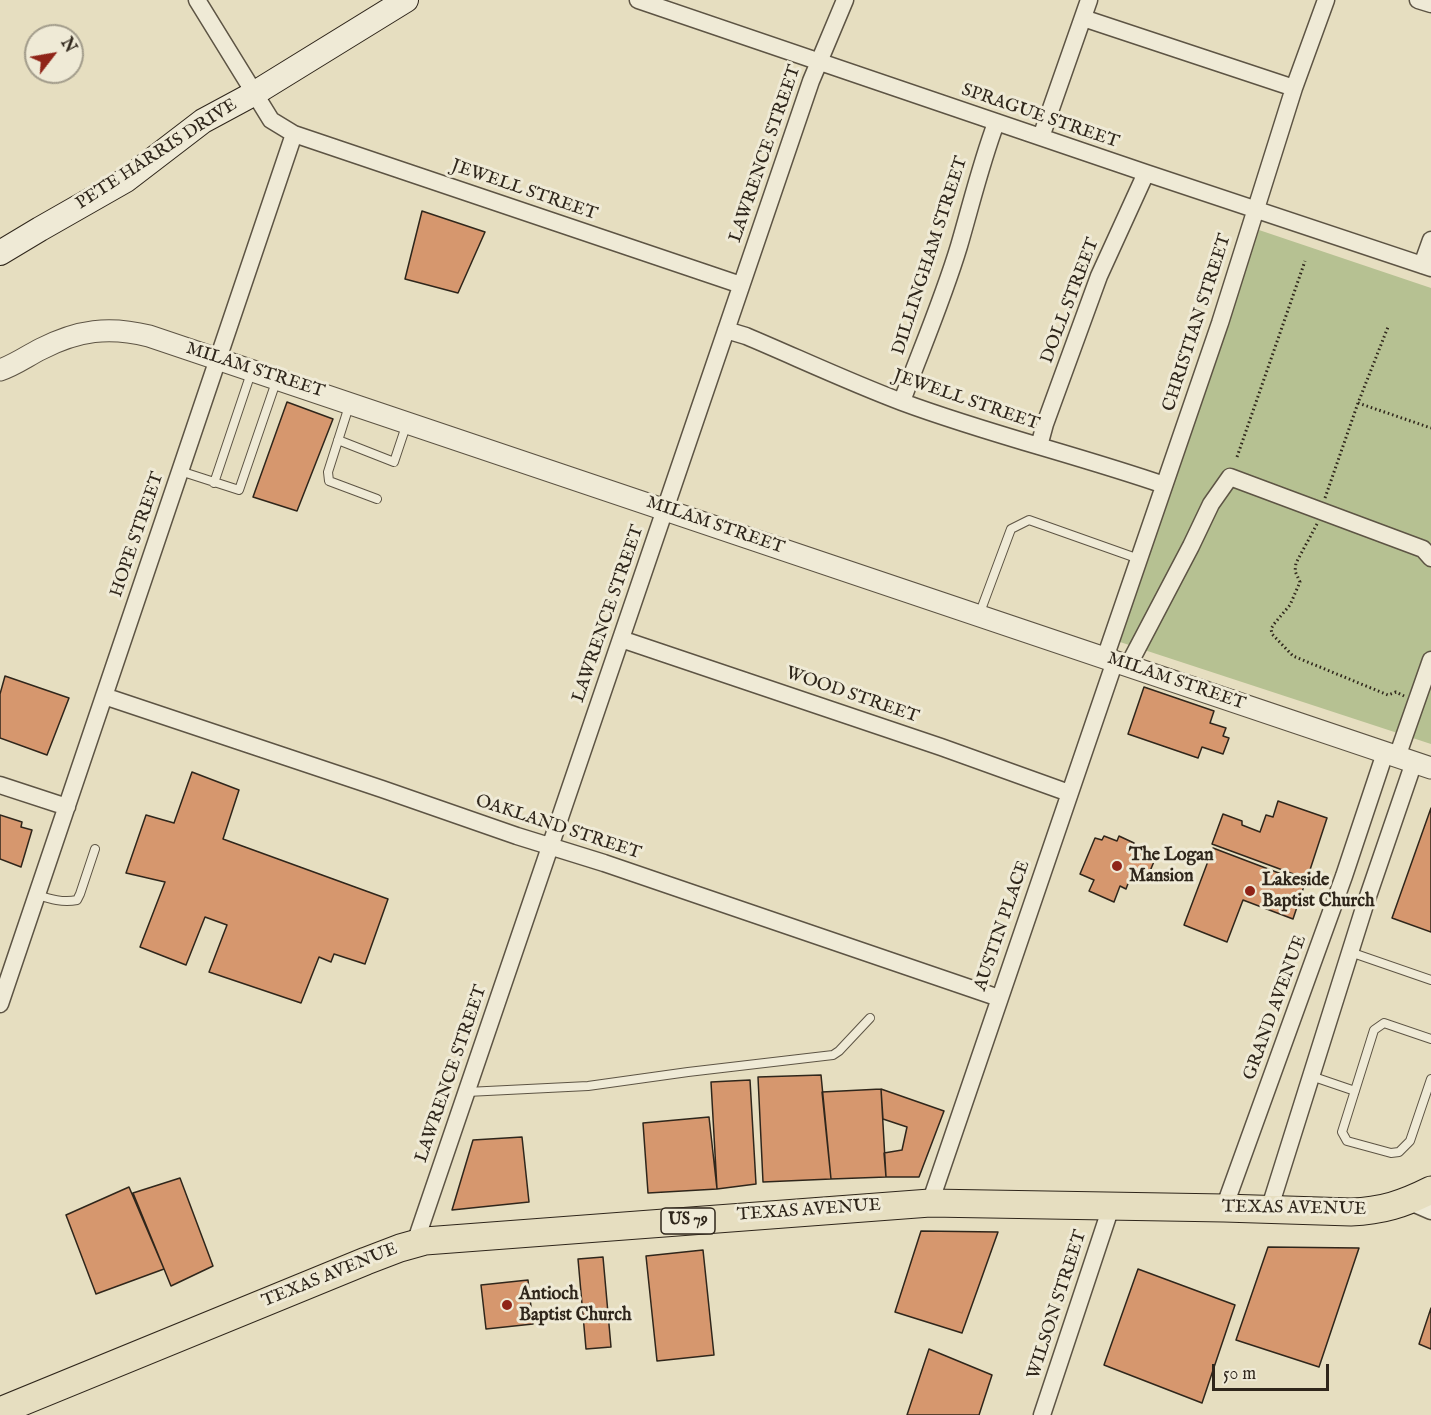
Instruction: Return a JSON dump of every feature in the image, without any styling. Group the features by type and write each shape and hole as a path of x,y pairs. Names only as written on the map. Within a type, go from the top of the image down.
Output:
{"main road":[{"name":"PETE HARRIS DRIVE","path":"0,253 126,180 203,121 255,93 406,0"},
{"name":"TEXAS AVENUE","path":"0,1411 366,1260 415,1243 930,1203 1369,1212 1423,1201"}],"street":[{"path":"197,0 271,120 294,134"},
{"name":"SPRAGUE STREET","path":"638,0 1427,267"},
{"name":"LAWRENCE STREET","path":"415,1243 811,81 845,0"},
{"path":"1041,138 1089,0"},
{"name":"CHRISTIAN STREET","path":"1116,662 1139,559 1220,323 1294,88 1326,0"},
{"path":"1418,0 1431,4"},
{"path":"1083,18 1294,88"},
{"name":"DILLINGHAM STREET","path":"902,402 958,247 996,123"},
{"name":"JEWELL STREET","path":"294,134 741,285"},
{"name":"HOPE STREET","path":"0,1004 294,134"},
{"name":"DOLL STREET","path":"1039,446 1099,276 1146,173"},
{"path":"1427,267 1431,240"},
{"name":"MILAM STREET","path":"0,370 61,339 76,334 117,330 149,336 1407,760"},
{"name":"JEWELL STREET","path":"726,330 746,336 902,402 1164,485"},
{"path":"1116,662 1191,546 1211,504 1230,477 1423,549 1431,558"},
{"name":"WOOD STREET","path":"621,639 941,747 1069,793"},
{"path":"1269,1210 1407,760 1416,702 1431,660"},
{"name":"AUSTIN PLACE","path":"930,1203 1069,793 1116,662"},
{"name":"OAKLAND STREET","path":"104,696 999,998"},
{"name":"GRAND AVENUE","path":"1224,1208 1340,887 1407,760"},
{"path":"0,785 67,807"},
{"name":"WILSON STREET","path":"1042,1415 1111,1207"}],"lane":[{"path":"214,483 252,370"},
{"path":"180,471 239,490 278,378"},
{"path":"350,403 328,472 329,481 376,499"},
{"path":"338,440 394,462 407,422"},
{"path":"979,615 1011,529 1029,520 1139,559"},
{"path":"37,895 68,902 77,900 94,849"},
{"path":"1350,952 1431,980"},
{"path":"467,1092 588,1086 832,1055 839,1051 870,1018"},
{"path":"1431,1039 1384,1023 1374,1030 1342,1132 1347,1141 1391,1154 1399,1152 1410,1142 1431,1079"},
{"path":"1311,1076 1355,1091"}],"path":[{"path":"1237,457 1305,261"},
{"path":"1388,327 1358,403 1316,526 1296,563 1300,582 1290,605 1271,629 1272,634 1293,656 1388,695 1396,692 1416,702"},
{"path":"1358,403 1431,428"}],"green space":[{"path":"1259,230 1431,288 1431,744 1120,642"}],"building":[{"path":"422,211 485,232 458,293 405,279"},
{"path":"287,402 333,419 297,511 253,497"},
{"path":"5,676 69,698 47,755 0,738 0,694"},
{"path":"1144,687 1214,711 1210,723 1226,728 1223,736 1229,738 1223,754 1202,747 1198,758 1128,734"},
{"path":"192,772 239,790 223,839 388,899 365,964 334,954 331,962 319,957 301,1003 209,972 227,925 205,917 186,965 140,947 165,882 126,873 146,815 174,823"},
{"path":"1278,801 1327,818 1307,879 1212,844 1223,814 1242,821 1242,825 1260,832 1266,815 1273,817"},
{"path":"1431,808 1431,932 1392,918"},
{"path":"0,815 22,822 21,827 32,830 21,867 0,859"},
{"name":"The Logan Mansion","path":"1104,836 1117,841 1119,836 1134,843 1133,846 1141,849 1140,852 1155,859 1146,881 1137,877 1129,881 1126,889 1120,886 1114,902 1089,891 1094,880 1080,874 1095,838 1102,840"},
{"name":"Lakeside Baptist Church","path":"1213,848 1305,883 1293,919 1243,900 1227,942 1184,925"},
{"path":"821,1075 831,1179 763,1182 758,1077"},
{"path":"750,1080 756,1184 717,1189 711,1082"},
{"path":"881,1089 886,1177 831,1179 822,1092"},
{"path":"881,1089 944,1111 919,1177 886,1177 884,1153 902,1150 907,1127 883,1119"},
{"path":"709,1117 717,1189 648,1193 643,1123"},
{"path":"522,1137 529,1202 452,1210 473,1140"},
{"path":"180,1178 213,1266 171,1286 133,1193"},
{"path":"129,1187 164,1269 96,1294 66,1215"},
{"path":"921,1231 998,1232 962,1333 895,1312"},
{"path":"1268,1247 1359,1248 1319,1367 1236,1340"},
{"path":"703,1250 714,1355 657,1361 646,1256"},
{"path":"603,1257 611,1347 586,1349 578,1259"},
{"path":"1138,1269 1235,1305 1202,1403 1104,1365"},
{"name":"Antioch Baptist Church","path":"528,1280 533,1324 486,1329 481,1285"},
{"path":"1431,1308 1431,1349 1419,1344"},
{"path":"929,1349 992,1375 979,1415 907,1415"}],"place":[{"name":"The Logan Mansion","path":"1117,866"},
{"name":"Lakeside Baptist Church","path":"1250,891"},
{"name":"Antioch Baptist Church","path":"507,1305"}]}
